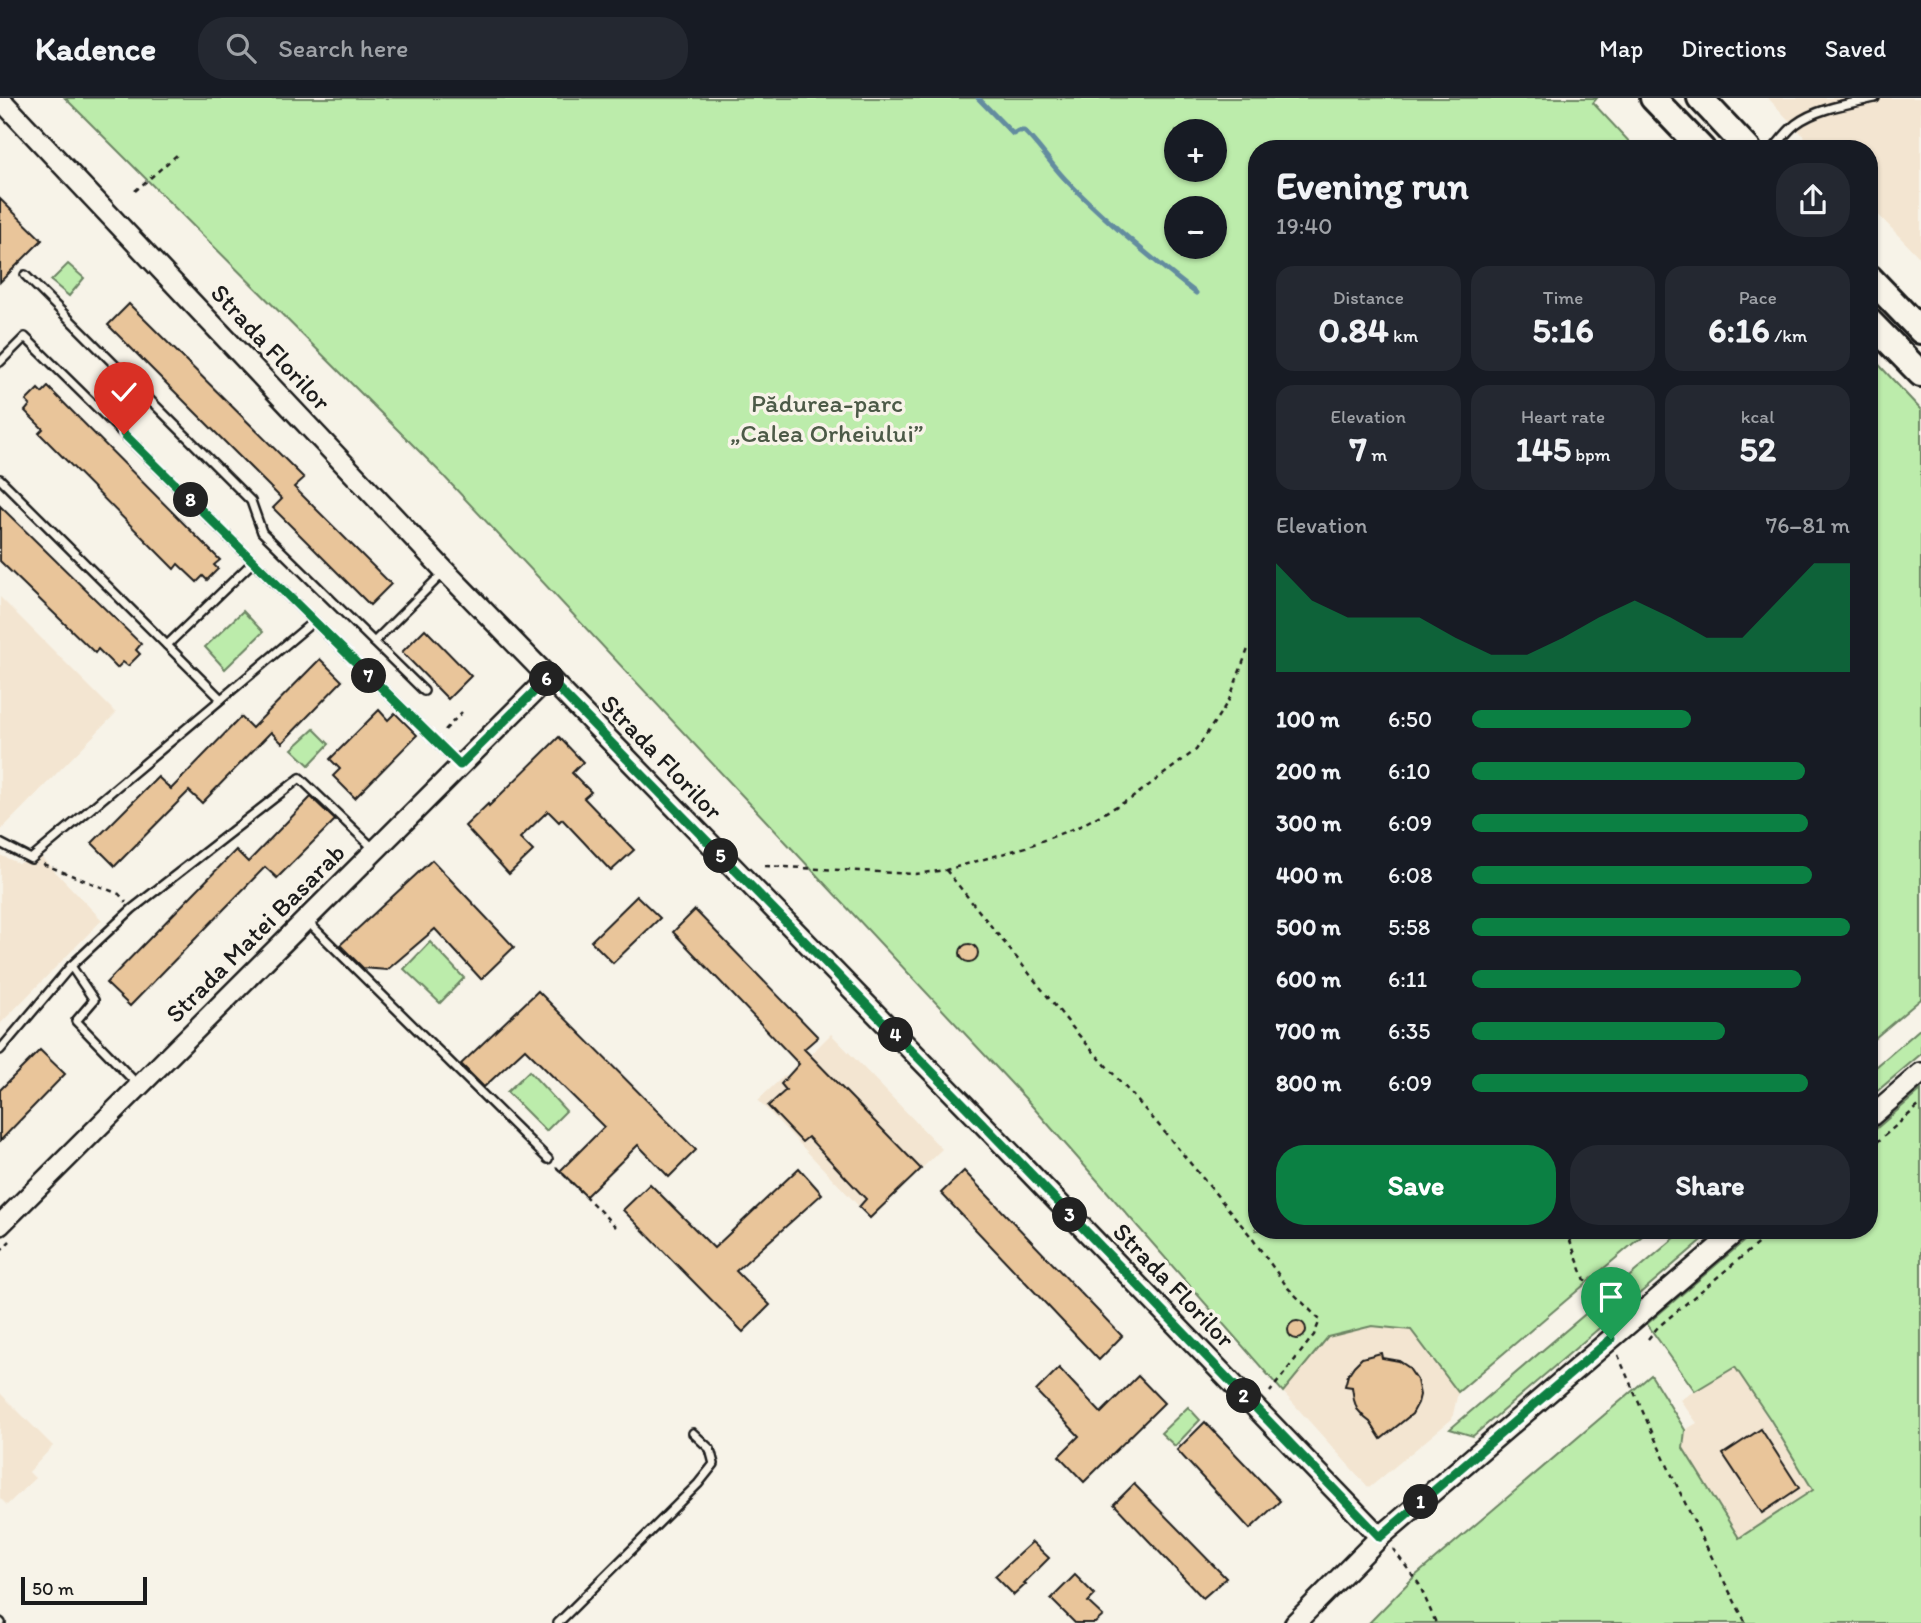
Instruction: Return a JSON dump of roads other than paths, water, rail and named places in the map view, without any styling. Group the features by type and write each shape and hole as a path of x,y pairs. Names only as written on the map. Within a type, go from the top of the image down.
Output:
{"highway":[{"path":"1700,98 1740,140"},
{"path":"1665,102 1695,140"},
{"path":"1878,286 1921,331"},
{"path":"1878,330 1921,374"}],"main road":[{"name":"Strada Florilor","path":"0,99 445,572 1387,1543"},
{"name":"Strada Matei Basarab","path":"0,1225 548,678"},
{"path":"1878,1110 1921,1073"},
{"path":"1295,1623 1611,1339 1728,1239"}],"lane":[{"path":"1781,140 1804,118 1875,98"},
{"path":"25,275 251,500 262,532 424,691"},
{"path":"0,362 26,337 460,765"},
{"path":"0,479 221,699"},
{"path":"167,645 253,562"},
{"path":"374,642 445,572"},
{"path":"0,843 31,859 314,621"},
{"path":"0,1051 71,966 132,909 300,778 375,850"},
{"path":"306,920 548,1159"},
{"path":"71,966 94,1000 76,1021 139,1086"},
{"path":"558,1623 698,1484 714,1464 710,1449 692,1433"}],"waterway":[{"path":"978,98 1013,134 1024,131 1064,178 1100,213 1196,293"}],"park label":[{"name":"Pădurea-parc „Calea Orheiului”","path":"827,418"}]}
